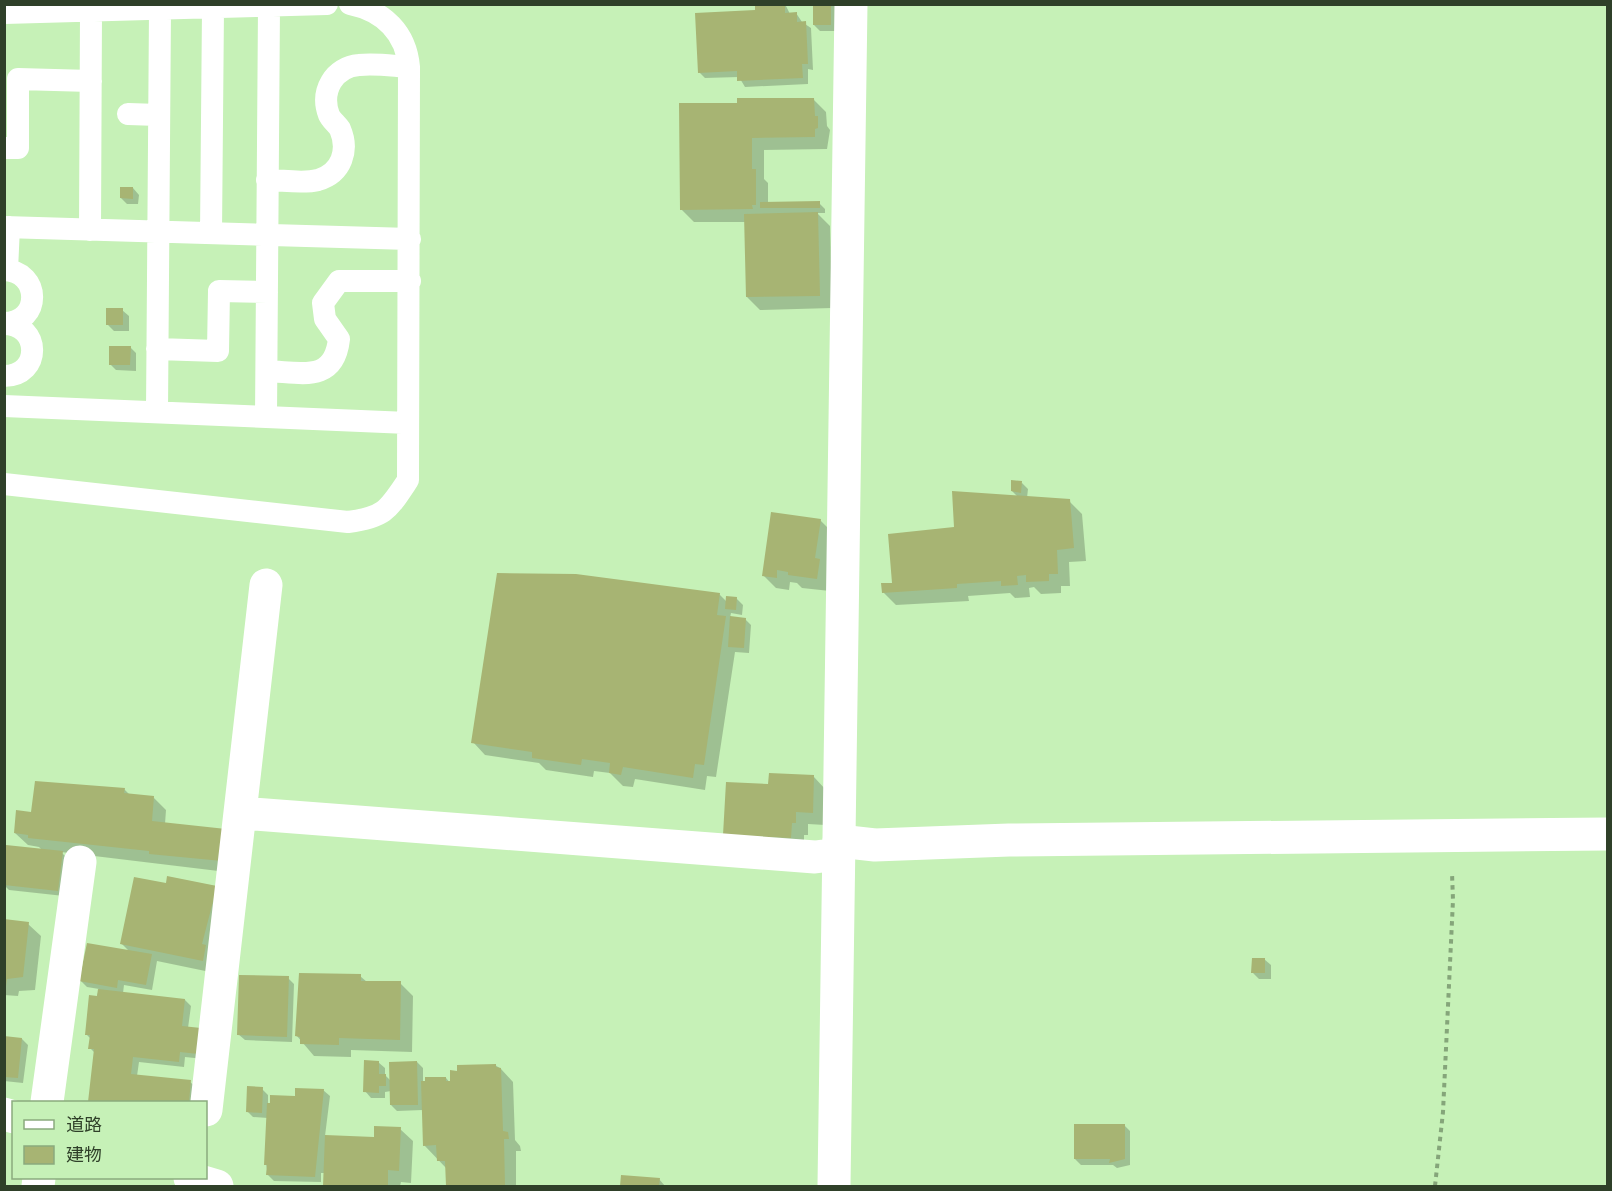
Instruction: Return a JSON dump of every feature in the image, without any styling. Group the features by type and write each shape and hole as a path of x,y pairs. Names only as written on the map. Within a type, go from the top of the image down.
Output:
{"street":[{"path":"834,1186 851,4"},
{"path":"207,1101 266,585"},
{"path":"240,813 815,857 839,848 875,844 1009,840 1608,834"},
{"path":"47,1101 80,862"}],"lane":[{"path":"4,13 327,4"},
{"path":"4,484 348,522 372,519 389,508 408,480 410,67 408,50 399,33 385,18 367,8 350,4"},
{"path":"266,417 268,6"},
{"path":"212,233 213,8"},
{"path":"157,412 160,10"},
{"path":"90,230 92,11"},
{"path":"267,180 318,180 339,166 345,154 344,140 338,126 330,116 327,92 331,79 344,68 359,65 410,67"},
{"path":"4,148 18,148 18,79 91,81"},
{"path":"128,114 159,115"},
{"path":"5,323 23,318 33,304 33,295 27,279 21,273 6,270 7,227 410,239"},
{"path":"267,370 312,373 324,370 331,364 338,352 339,339 325,319 323,303 339,281 410,281"},
{"path":"157,349 218,351 219,291 267,292"},
{"path":"5,323 22,328 32,342 34,350 29,366 23,372 6,376 6,406 408,423"}],"path":[{"path":"1435,1186 1443,1112 1453,900 1450,835"}],"building":[{"path":"755,4 785,4 785,13 797,12 797,22 806,21 808,64 802,64 803,78 737,81 737,71 698,73 695,13 755,10"},
{"path":"813,4 831,4 831,25 813,25"},
{"path":"737,98 814,98 815,116 818,116 815,137 752,138 752,169 756,169 756,205 752,205 753,209 680,210 679,103 737,103"},
{"path":"120,187 133,187 133,199 120,198"},
{"path":"820,201 820,208 760,208 760,202"},
{"path":"818,212 820,296 746,297 744,214"},
{"path":"106,308 123,308 123,325 106,325"},
{"path":"109,346 131,346 130,365 109,365"},
{"path":"1011,480 1022,481 1021,493 1011,491"},
{"path":"952,491 1070,499 1074,548 1057,550 1058,574 1049,574 1049,581 1026,582 1026,575 1017,576 1018,585 1001,586 1001,581 957,584 957,588 882,593 881,583 892,583 888,534 954,527"},
{"path":"771,512 821,519 815,558 820,559 817,579 788,575 788,572 777,570 777,578 762,576"},
{"path":"497,573 576,574 720,593 717,615 726,616 704,765 695,764 693,778 623,767 621,775 609,773 610,763 582,759 581,765 532,758 532,752 471,743"},
{"path":"726,596 737,597 736,610 725,609"},
{"path":"730,616 746,618 744,648 728,647"},
{"path":"769,773 814,775 813,813 796,812 796,823 792,823 791,838 723,835 726,782 768,784"},
{"path":"35,781 125,788 124,793 154,796 152,821 226,829 222,861 28,838 28,835 14,833 16,810 31,812"},
{"path":"6,845 63,851 58,891 4,885"},
{"path":"167,876 217,886 202,944 206,945 203,961 120,944 134,877 166,883"},
{"path":"4,919 29,922 23,977 7,979 6,986"},
{"path":"87,943 152,954 146,985 118,980 117,988 79,981"},
{"path":"1252,958 1265,958 1265,973 1251,973"},
{"path":"299,973 361,974 361,981 401,981 400,1040 339,1038 339,1045 300,1044 300,1037 295,1036"},
{"path":"239,975 289,976 287,1037 237,1035"},
{"path":"98,989 185,999 182,1026 201,1028 198,1054 180,1052 179,1062 133,1057 131,1074 191,1080 189,1101 88,1101 94,1049 88,1049 90,1035 85,1035 89,995 97,996"},
{"path":"4,1036 22,1038 18,1078 4,1077"},
{"path":"364,1060 379,1061 379,1074 386,1074 386,1086 379,1086 379,1093 363,1092"},
{"path":"417,1061 418,1105 390,1105 389,1062"},
{"path":"496,1064 496,1067 501,1068 503,1131 508,1132 509,1139 504,1139 505,1186 446,1186 445,1161 437,1161 436,1145 423,1146 421,1081 425,1081 425,1077 446,1077 446,1081 450,1081 450,1070 457,1071 457,1065"},
{"path":"247,1086 263,1087 262,1113 246,1112"},
{"path":"295,1088 324,1089 315,1177 266,1175 267,1165 264,1165 267,1103 270,1103 270,1095 295,1096"},
{"path":"1074,1124 1125,1124 1125,1159 1109,1163 1110,1159 1074,1159"},
{"path":"374,1126 401,1127 399,1171 388,1170 388,1185 323,1186 325,1135 374,1137"},
{"path":"621,1175 660,1178 659,1186 620,1186"}]}
